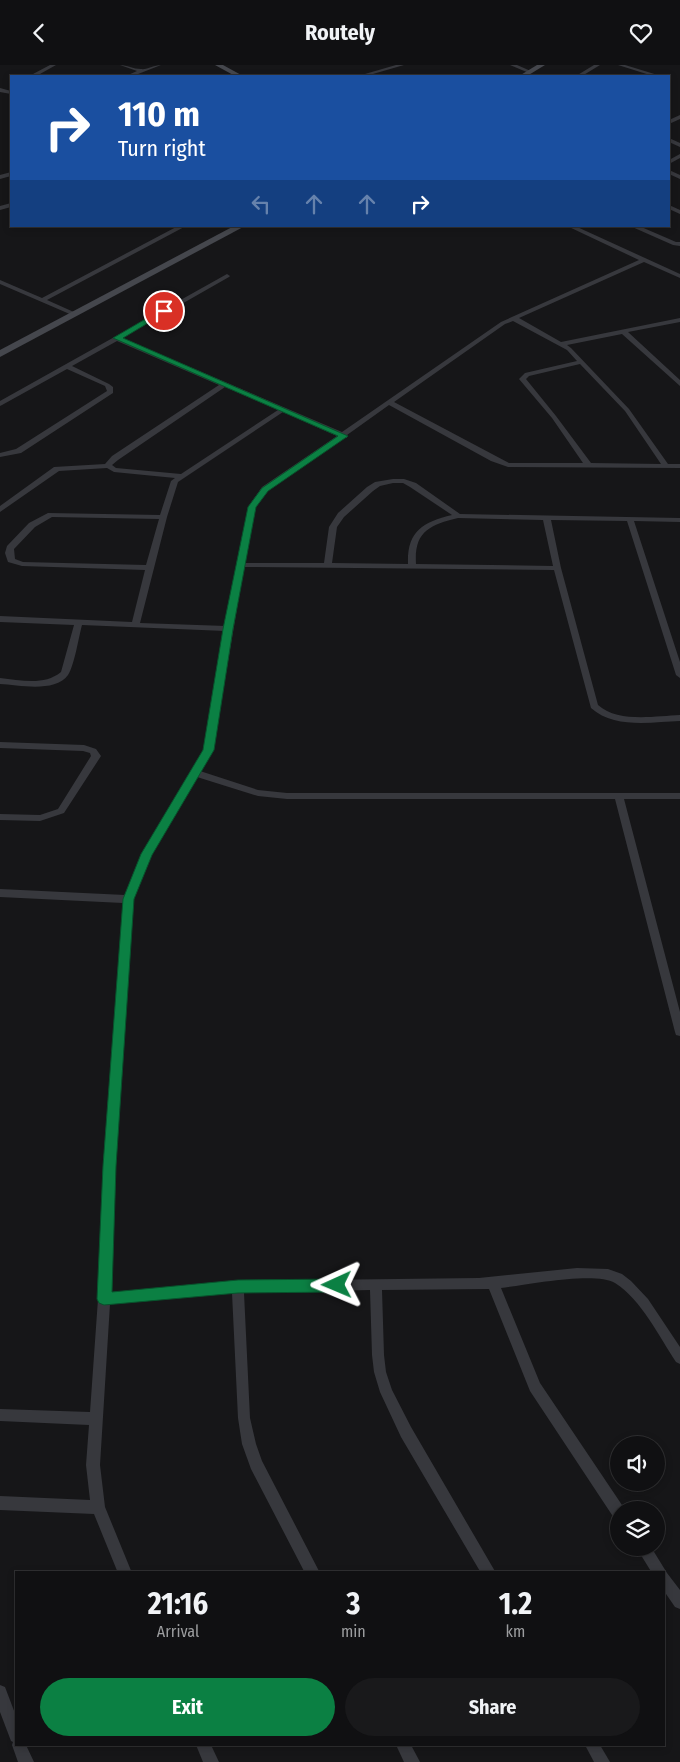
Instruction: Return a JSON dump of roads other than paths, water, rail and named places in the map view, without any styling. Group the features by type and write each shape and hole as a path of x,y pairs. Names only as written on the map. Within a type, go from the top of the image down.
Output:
{"street":[{"path":"38,75 36,74 54,65"},
{"path":"122,65 141,71"},
{"path":"131,75 159,65"},
{"path":"366,75 402,65"},
{"path":"512,65 531,71"},
{"path":"524,75 542,65"},
{"path":"580,75 598,65"},
{"path":"620,65 655,75"},
{"path":"221,66 238,75"},
{"path":"670,81 680,80"},
{"path":"670,121 680,117"},
{"path":"42,300 181,227"},
{"path":"0,354 239,227"},
{"path":"572,227 680,275"},
{"path":"635,227 675,244 680,244"},
{"path":"124,1571 98,1507 94,1465 110,1166 128,899 147,854 196,773 211,741 228,629 252,507 265,489 513,318 645,259"},
{"path":"0,404 227,276"},
{"path":"0,282 74,314"},
{"path":"513,318 562,344 581,362 627,410 666,466"},
{"path":"562,344 680,320"},
{"path":"624,332 680,384"},
{"path":"117,338 344,436"},
{"path":"581,362 527,374 522,379 554,417 589,466"},
{"path":"0,455 18,451 111,392 110,387 105,384 66,367"},
{"path":"108,466 115,458 225,384"},
{"path":"390,403 502,463 520,466 680,466"},
{"path":"135,625 171,488 182,476 282,410"},
{"path":"0,510 57,469 108,466 114,470 182,476"},
{"path":"328,566 333,527 336,521 345,509 378,484 404,481 458,516"},
{"path":"150,568 22,564 12,560 9,553 10,548 32,525 51,515 163,517"},
{"path":"412,566 412,541 421,531 432,524 458,516 680,520"},
{"path":"547,519 557,567 596,710 603,715 615,718 680,717"},
{"path":"630,520 680,675"},
{"path":"240,565 557,567"},
{"path":"0,619 228,629"},
{"path":"0,681 38,683 62,677 65,673 79,622"},
{"path":"0,745 76,747 90,749 96,756 64,807 56,814 40,818 0,817"},
{"path":"196,773 258,793 287,796 680,796"},
{"path":"619,797 680,1032"},
{"path":"0,893 128,899"},
{"path":"104,1299 238,1287 493,1283 587,1273 616,1276 627,1284 640,1298 680,1358"},
{"path":"493,1283 535,1387 611,1501"},
{"path":"376,1285 378,1355 380,1372 386,1392 406,1432 488,1571"},
{"path":"238,1287 244,1419 249,1444 256,1464 312,1571"},
{"path":"0,1415 97,1419"},
{"path":"0,1503 98,1507"},
{"path":"649,1556 659,1571"},
{"path":"665,1580 680,1602"},
{"path":"0,1692 15,1733"},
{"path":"19,1746 26,1762"},
{"path":"204,1746 211,1762"},
{"path":"404,1746 412,1762"},
{"path":"593,1746 602,1762"}]}
